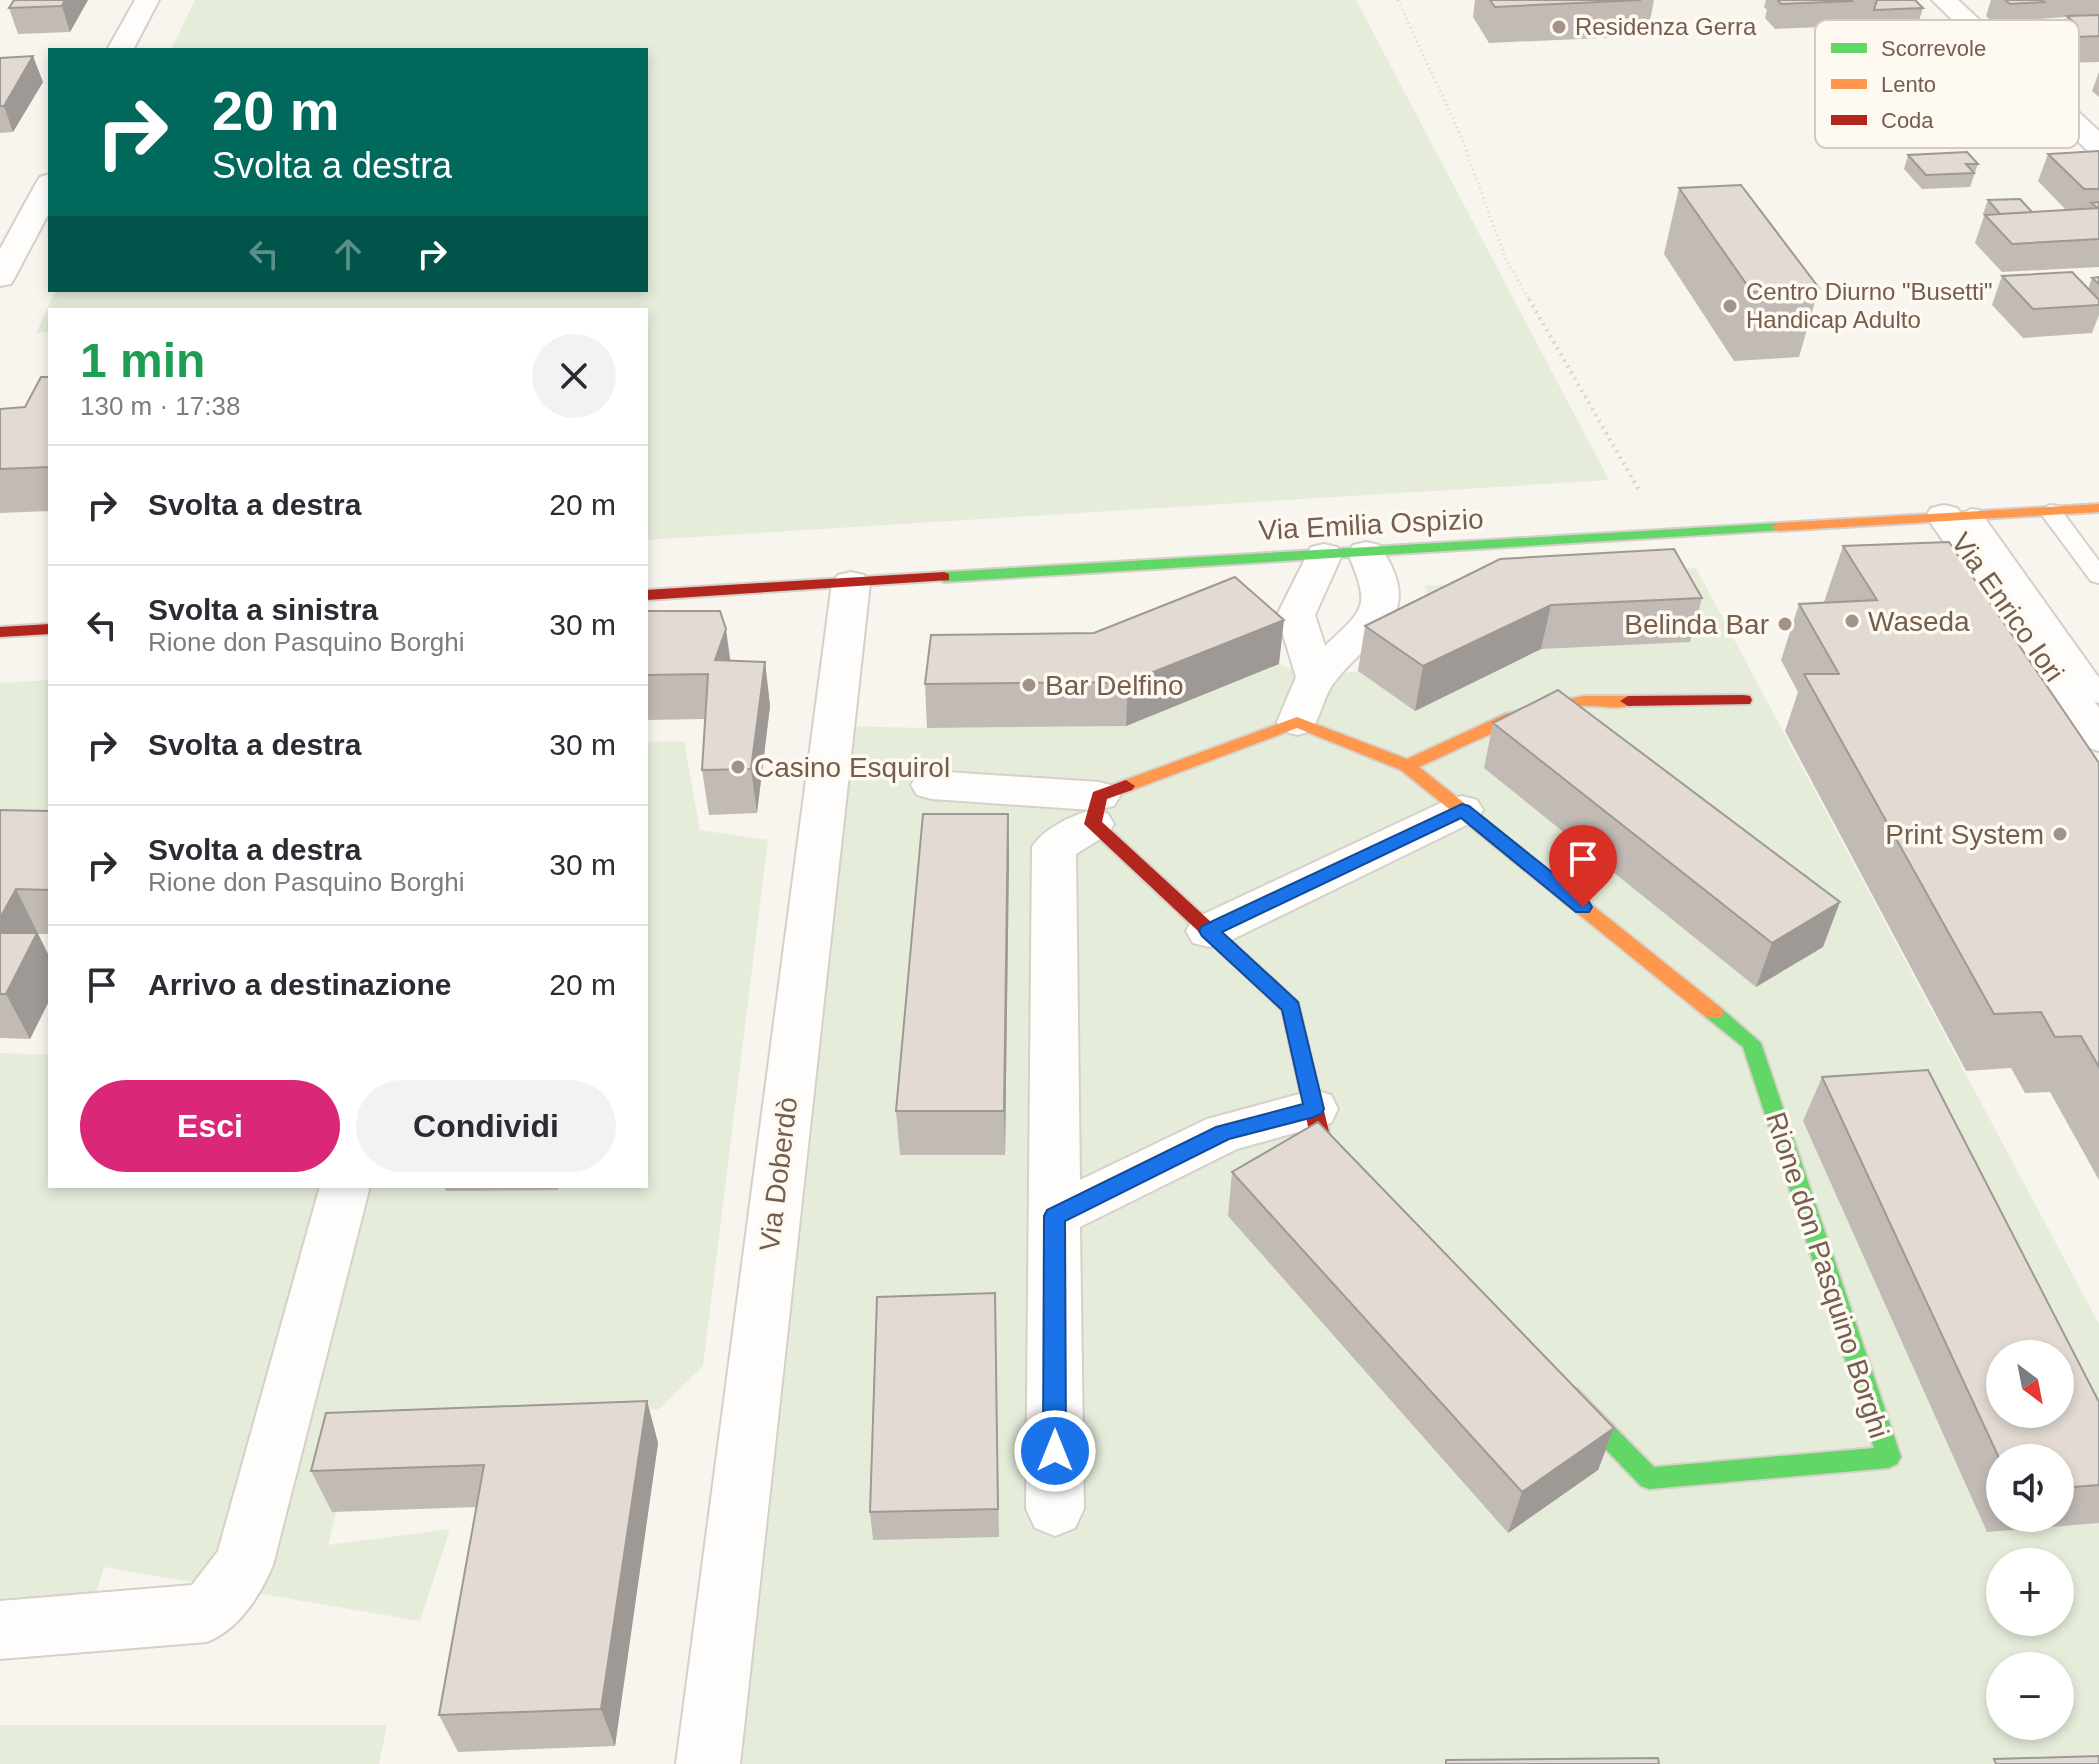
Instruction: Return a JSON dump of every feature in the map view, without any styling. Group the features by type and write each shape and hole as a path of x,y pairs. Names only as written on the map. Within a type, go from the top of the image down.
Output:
{"street":[{"path":"121,48 147,0"},
{"path":"1944,0 1965,20"},
{"path":"2079,127 2099,146"},
{"path":"0,277 48,187"},
{"name":"Via Emilia Ospizio","path":"648,595 2099,508"},
{"name":"Via Enrico Iori","path":"1957,515 2099,738"},
{"path":"1055,1509 1054,847 1096,810 1297,722 1316,677 1362,633 1382,602 1381,589 1366,553"},
{"path":"1316,677 1296,615 1324,555"},
{"name":"Via Doberdò","path":"708,1764 851,583"},
{"path":"0,632 48,629"},
{"path":"1407,766 1511,718 1583,701 1744,700"},
{"name":"Rione don Pasquino Borghi","path":"1297,722 1407,766 1751,1043 1889,1457 1649,1478 1551,1378"},
{"path":"932,785 1096,810 1209,931 1291,1007 1322,1144 1366,1188"},
{"path":"1209,931 1462,810"},
{"path":"1054,1216 1224,1133 1314,1109"},
{"path":"0,1630 207,1613 244,1565 344,1188"}],"lane":[{"path":"2050,511 2099,576"},
{"path":"1957,515 2099,695"}],"path":[{"path":"1398,0 1462,139 1506,260 1644,498"}],"green space":[{"path":"195,0 1356,0 1609,480 648,540 648,308 48,308 48,332 36,333 55,292 648,292 648,48 172,48"},
{"path":"1696,568 2099,1324 2099,1764 708,1764 832,726 1126,726 1279,664 1316,677 1358,671 1415,711 1435,606 1424,586"},
{"path":"48,680 48,840 0,843 0,683"},
{"path":"684,741 700,830 768,840 703,1366 659,1409 355,1434 328,1545 450,1529 420,1621 104,1567 94,1599 0,1600 0,1053 48,1055 48,1188 648,1188 648,742"},
{"path":"0,1725 387,1725 379,1764 0,1764"}],"building":[{"path":"14,0 65,0 62,6 9,8"},
{"path":"1490,0 1641,0 1495,7"},
{"path":"1778,0 1851,0 1852,1 1781,4"},
{"path":"1877,0 1915,0 1923,8 1874,10"},
{"path":"2005,0 2041,0 2044,2 2010,4"},
{"path":"2099,15 2099,36 2079,37 2079,20 2067,16"},
{"path":"33,56 4,106 0,106 0,58"},
{"path":"2099,151 2099,189 2084,189 2048,154"},
{"path":"1967,152 1978,164 1966,164 1974,173 1926,175 1908,155"},
{"path":"1741,185 1819,288 1752,292 1679,188"},
{"path":"2020,199 2032,212 2000,214 1988,200"},
{"path":"2099,202 2099,239 2012,244 1985,215 2098,208 2091,203"},
{"path":"2072,272 2099,300 2099,305 2033,309 2002,276"},
{"path":"41,377 48,377 48,467 0,469 0,409 25,407"},
{"path":"1949,542 2099,763 2099,1067 2081,1036 2055,1037 2041,1012 1994,1014 1804,674 1839,674 1799,604 1877,600 1843,546"},
{"path":"1674,549 1702,598 1551,605 1423,666 1365,626 1500,559"},
{"path":"1235,577 1284,620 1128,682 925,684 931,635 1094,633"},
{"path":"648,611 720,611 726,629 715,660 765,662 751,769 702,770 708,674 648,675"},
{"path":"1558,690 1840,902 1772,943 1493,723"},
{"path":"0,810 48,811 48,890 16,889 0,918"},
{"path":"923,814 1008,814 1004,1111 896,1111"},
{"path":"0,933 37,933 6,994 0,994"},
{"path":"1928,1070 2067,1340 1986,1340 1986,1428 2074,1428 2074,1353 2099,1402 2099,1485 2074,1487 2074,1444 1993,1444 1822,1077"},
{"path":"1318,1122 1614,1428 1522,1492 1232,1172"},
{"path":"995,1293 998,1509 870,1512 877,1297"},
{"path":"647,1401 601,1709 439,1715 484,1465 311,1471 326,1413"},
{"path":"2099,1756 2099,1764 1996,1764 1994,1759"},
{"path":"1658,1758 1659,1764 1446,1764 1446,1760"}],"traffic: fast":[{"path":"944,577 1778,527"},
{"path":"1569,1396 1649,1478 1889,1457 1751,1043 1714,1013"}],"traffic: slow":[{"path":"1778,527 2099,508"},
{"path":"1628,701 1583,701 1511,718 1407,766 1714,1013"},
{"path":"1126,786 1297,722 1407,766"}],"traffic: jam":[{"path":"648,595 944,577"},
{"path":"0,632 48,629"},
{"path":"1628,701 1744,700"},
{"path":"1126,786 1099,796 1093,824 1291,1007 1322,1144 1348,1170"}],"place":[{"name":"Residenza Gerra","path":"1559,27"},
{"name":"Centro Diurno \"Busetti\" Handicap Adulto","path":"1730,306"},
{"name":"Waseda","path":"1852,621"},
{"name":"Belinda Bar","path":"1785,624"},
{"name":"Bar Delfino","path":"1029,685"},
{"name":"Casino Esquirol","path":"738,767"},
{"name":"Print System","path":"2060,834"}],"route":[{"path":"1055,1451 1054,1216 1224,1133 1314,1109 1291,1007 1209,931 1462,810 1583,907"}]}
